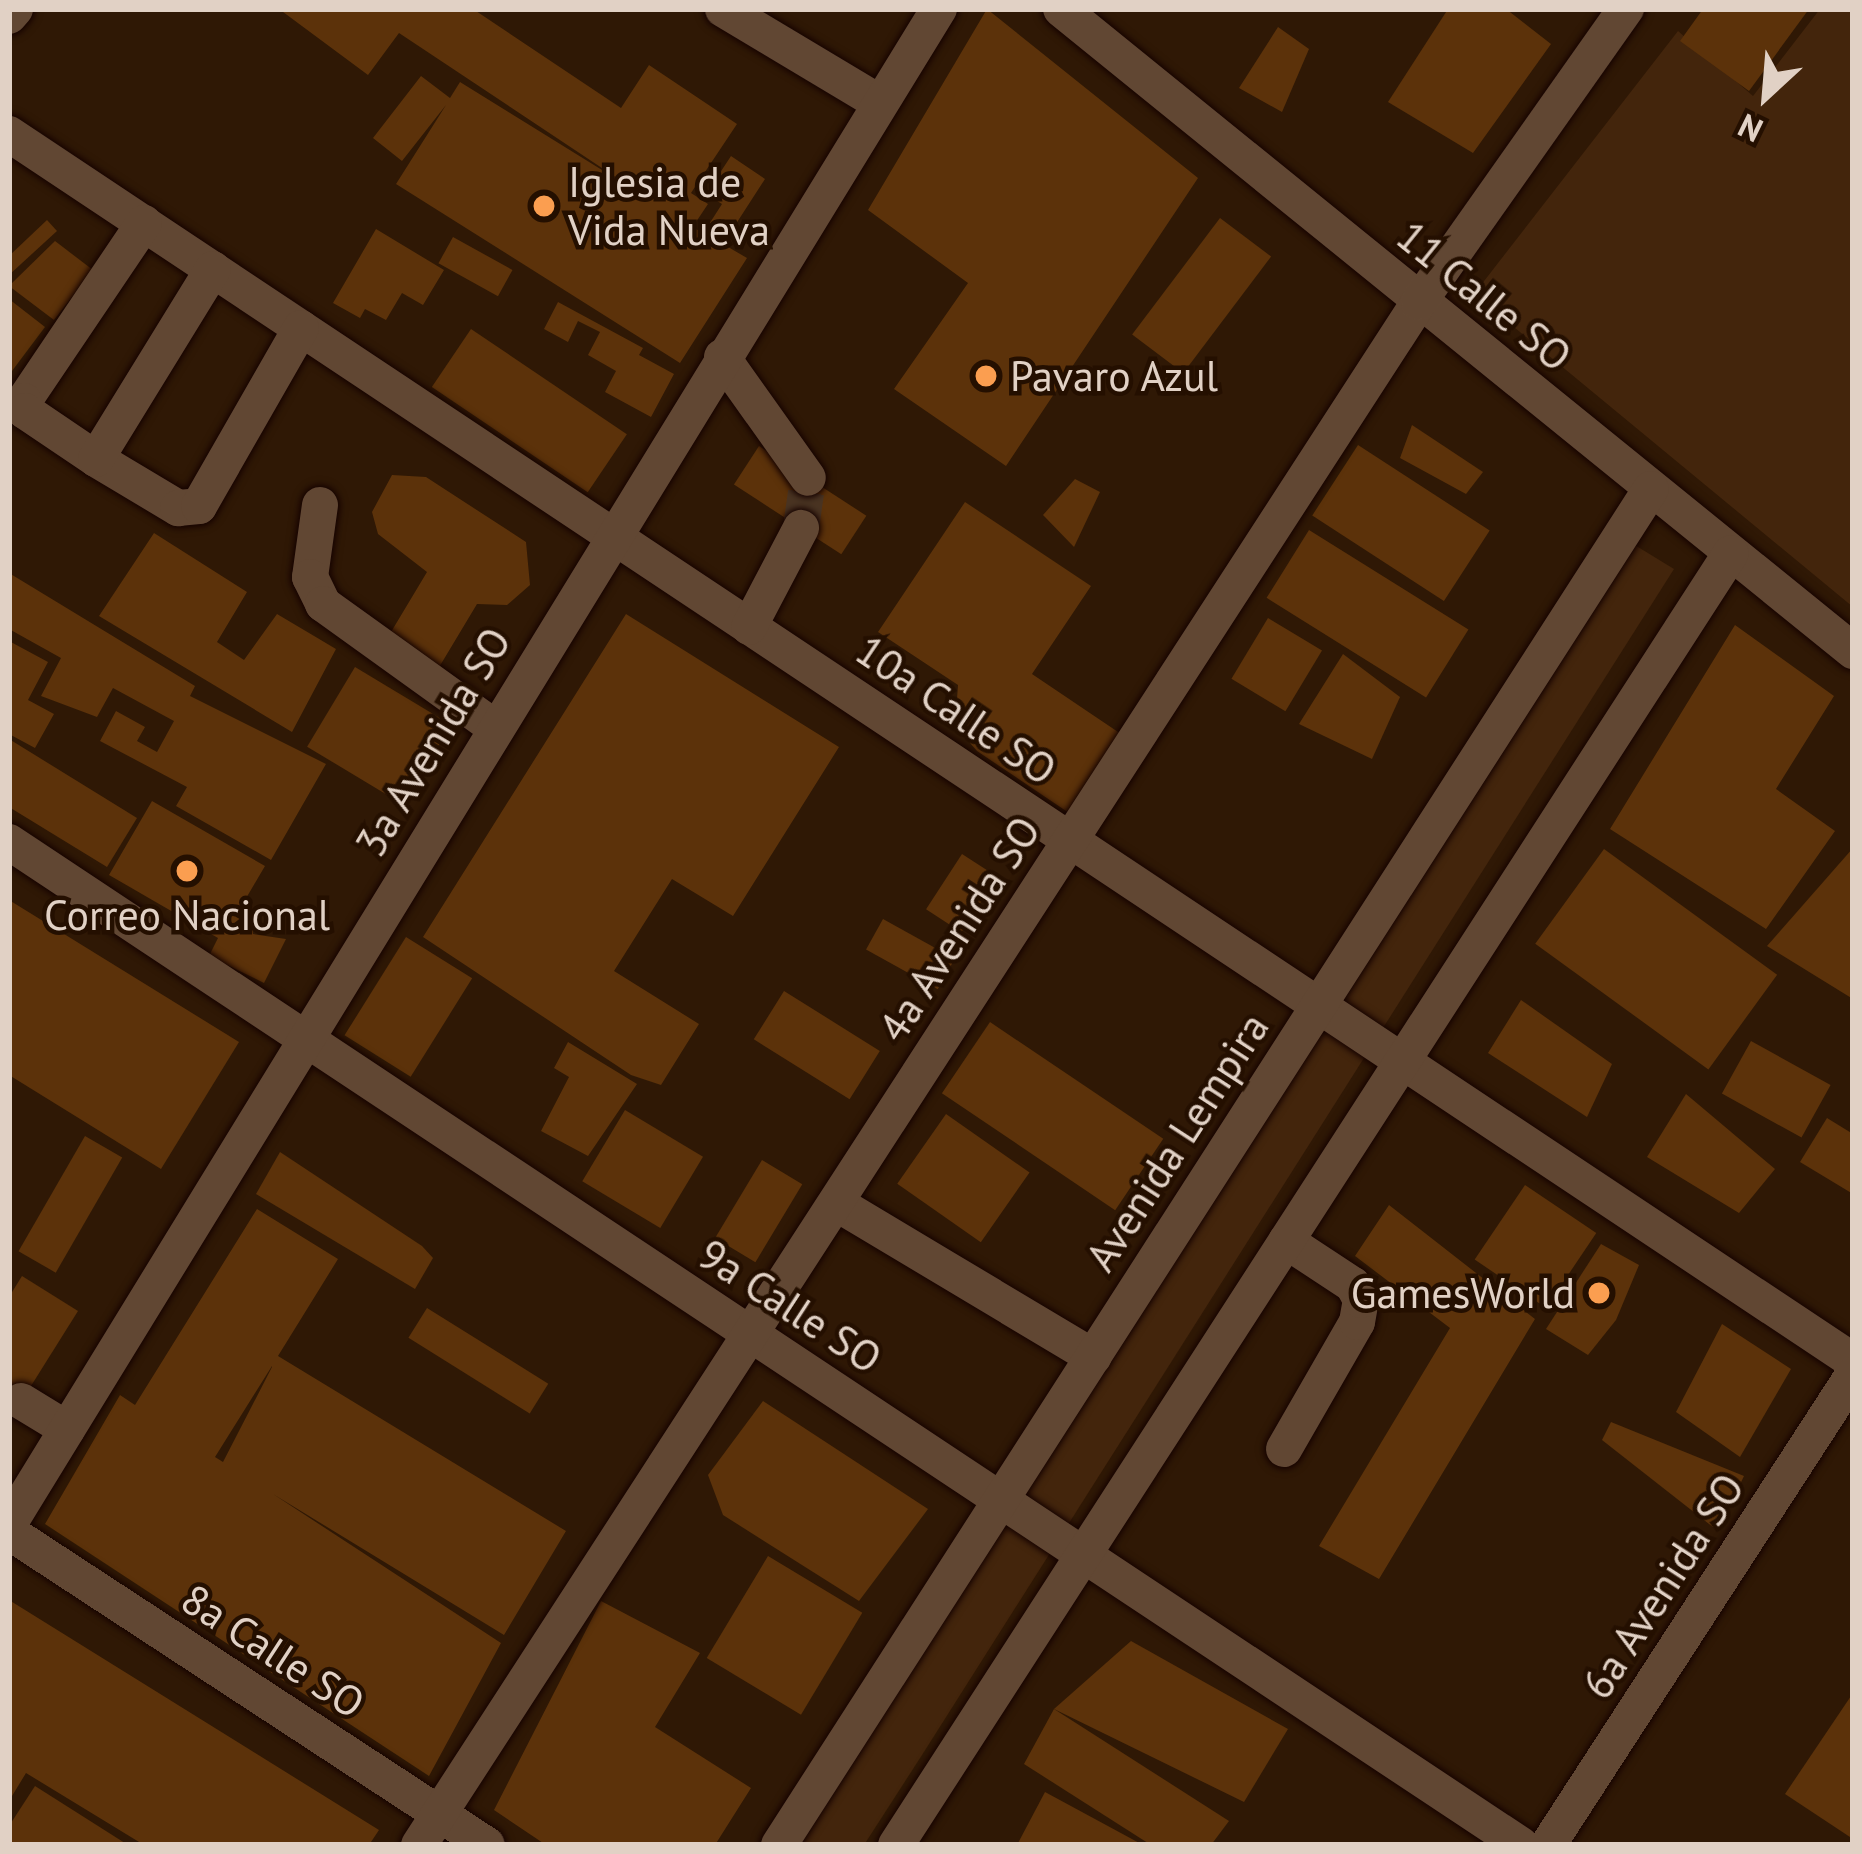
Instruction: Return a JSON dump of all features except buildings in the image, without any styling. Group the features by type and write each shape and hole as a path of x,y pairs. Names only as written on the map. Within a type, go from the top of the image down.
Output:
{"street":[{"path":"723,9 880,104"},
{"name":"3a Avenida SO","path":"9,1528 612,535 938,9"},
{"name":"11 Calle SO","path":"1061,9 1853,651"},
{"name":"4a Avenida SO","path":"419,1845 1419,302 1626,9"},
{"name":"10a Calle SO","path":"9,134 1853,1361"},
{"path":"144,223 24,400 26,412 96,459 178,508 199,506 301,328"},
{"path":"96,459 213,269"},
{"path":"722,357 808,478"},
{"name":"Avenida Lempira","path":"779,1845 1652,488"},
{"path":"320,505 310,577 323,604 494,728"},
{"path":"749,627 801,528"},
{"path":"896,1845 1731,553"},
{"name":"9a Calle SO","path":"9,842 1521,1845"},
{"path":"836,1203 1093,1357"},
{"path":"1284,1449 1357,1322 1361,1300 1353,1285 1286,1241"},
{"name":"6a Avenida SO","path":"1548,1845 1853,1375"},
{"path":"21,1401 68,1429"},
{"name":"8a Calle SO","path":"9,1528 487,1845"}],"shaded area":[{"path":"1820,9 1853,9 1853,607 1474,294 1678,31 1753,96"},
{"path":"1625,539 1674,569 864,1845 780,1845"}],"tunnel":[{"path":"801,528 808,478"}],"place":[{"name":"Iglesia de Vida Nueva","path":"544,206"},
{"name":"Pavaro Azul","path":"986,376"},
{"name":"Correo Nacional","path":"187,871"},
{"name":"GamesWorld","path":"1599,1293"}]}
